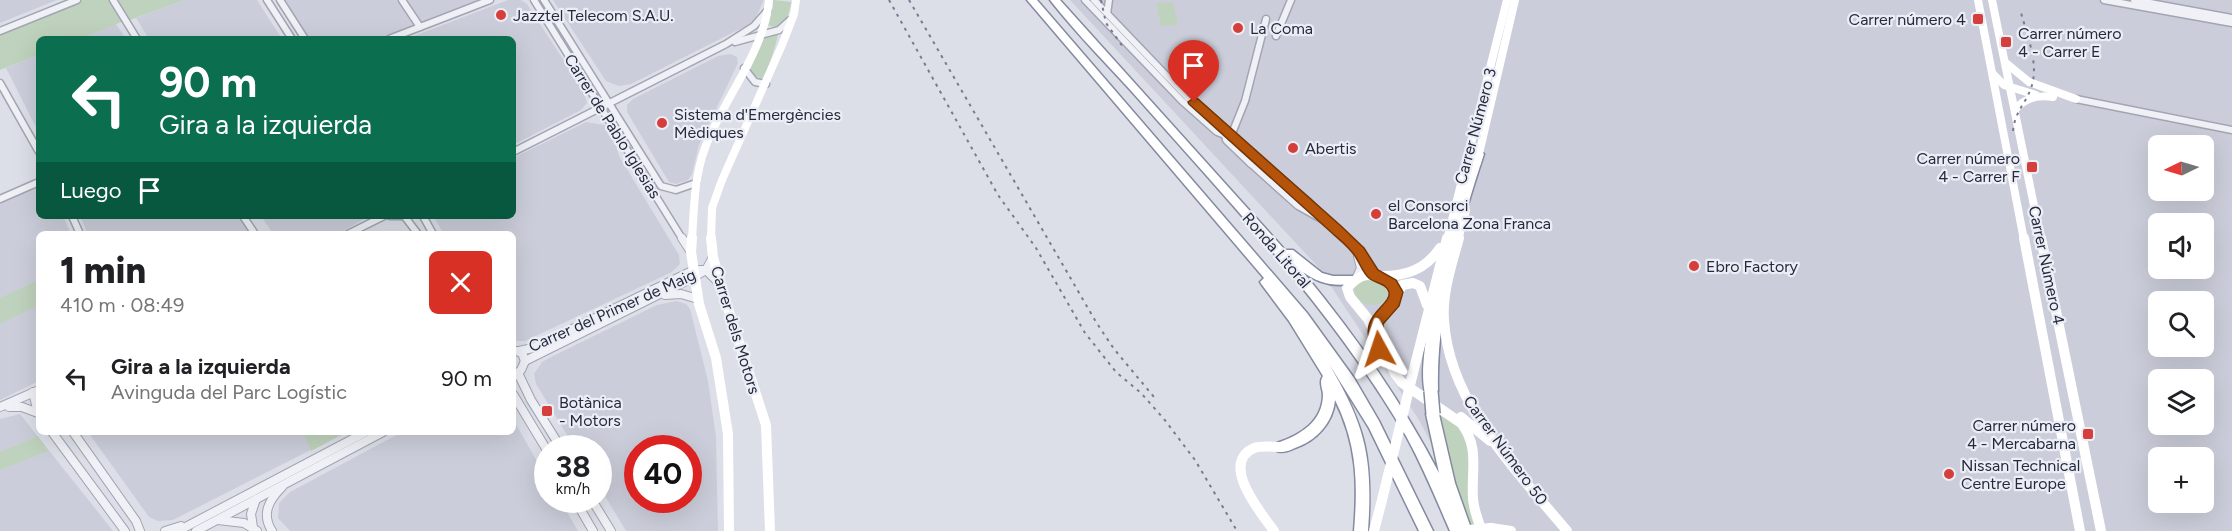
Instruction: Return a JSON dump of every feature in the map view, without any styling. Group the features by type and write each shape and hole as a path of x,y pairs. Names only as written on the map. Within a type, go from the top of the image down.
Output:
{"highway":[{"name":"Ronda Litoral","path":"1032,0 1279,286 1336,362 1386,446 1426,531"},
{"name":"Ronda Litoral","path":"1055,0 1238,204 1318,298 1362,358 1416,445 1457,531"},
{"path":"1465,531 1448,483 1431,392 1432,342 1435,314 1464,193 1478,154"},
{"path":"1174,166 1184,182 1273,291 1315,354 1342,401 1358,442 1362,483 1361,531"},
{"path":"1238,204 1316,275 1331,281 1355,278"},
{"path":"1282,447 1315,432 1328,409 1330,396 1328,382 1315,354"}],"street":[{"path":"0,30 71,0"},
{"path":"0,30 76,0"},
{"path":"113,0 135,36"},
{"path":"267,0 290,36"},
{"path":"280,0 303,36"},
{"path":"402,0 420,27"},
{"path":"397,36 490,0"},
{"name":"Carrer de Pablo Iglesias","path":"534,0 604,106 662,186 676,190 696,183"},
{"name":"Carrer de Pablo Iglesias","path":"544,0 691,252"},
{"name":"Carrer dels Motors","path":"770,531 765,425 743,350 721,287 713,257 710,229 712,208 782,45 794,14 796,0"},
{"path":"1085,0 1187,106 1277,186 1305,208 1314,208"},
{"path":"1094,0 1188,98 1314,208 1361,254 1376,275 1391,283 1396,297"},
{"path":"1107,14 1109,0"},
{"path":"1276,36 1291,0"},
{"path":"1500,0 1503,18"},
{"name":"Carrer Número 3","path":"1374,531 1507,0"},
{"name":"Carrer Número 3","path":"1478,154 1515,0"},
{"name":"Carrer Número 4","path":"1978,0 2080,531"},
{"name":"Carrer Número 4","path":"1992,0 2101,531"},
{"path":"2104,0 2232,23"},
{"path":"2134,0 2232,18"},
{"path":"746,32 770,4"},
{"name":"Carrer dels Motors","path":"729,531 728,434 716,358 698,299 691,252 696,183 711,133 744,68 770,4"},
{"path":"726,44 779,30 794,14"},
{"path":"1227,134 1234,127 1256,64 1266,19"},
{"path":"516,150 746,32 762,27 779,30"},
{"path":"779,30 782,45"},
{"path":"2005,62 2022,79 2042,93"},
{"path":"744,68 755,82 765,84"},
{"path":"1993,74 2008,86 2232,130"},
{"path":"0,82 36,147"},
{"path":"1996,95 2008,86"},
{"path":"2015,110 2025,100 2042,93"},
{"path":"1187,106 1217,132 1227,134"},
{"path":"1227,134 1228,142 1251,164"},
{"name":"Carrer Número 50","path":"1478,154 1446,300 1445,337 1450,358 1466,397 1522,475 1567,531"},
{"path":"0,199 36,183"},
{"path":"1277,186 1298,206 1328,222"},
{"path":"354,231 378,219"},
{"path":"1355,278 1402,275 1422,268 1436,256 1446,238"},
{"path":"1355,249 1361,264 1355,278 1347,288 1348,294 1368,319 1384,358 1394,375 1435,410 1465,427 1473,442 1475,458 1473,501 1486,530"},
{"name":"Carrer del Primer de Maig","path":"516,350 533,348 694,273 706,270 713,257"},
{"name":"Carrer del Primer de Maig","path":"706,270 721,287"},
{"name":"Carrer del Primer de Maig","path":"525,361 659,296 694,273"},
{"path":"1376,337 1376,324 1385,310 1394,302 1402,285 1409,282 1419,285 1426,292 1427,316"},
{"name":"Carrer del Primer de Maig","path":"659,296 681,294 698,299"},
{"path":"1356,305 1371,311 1385,310"},
{"path":"516,350 524,355 525,361 516,375 553,435"},
{"path":"5,407 36,391"},
{"path":"516,399 538,435"},
{"path":"5,407 22,407 36,412"},
{"path":"1435,410 1458,415 1480,431 1522,475"},
{"path":"54,435 125,531"},
{"path":"75,435 136,521 140,531"},
{"path":"196,531 256,499 265,489 289,478 361,435"},
{"path":"178,531 377,435"},
{"path":"1274,531 1245,488 1240,465 1244,455 1252,449 1282,447"},
{"path":"272,531 266,522 266,512 273,498 289,478"},
{"path":"255,529 251,514 256,499"},
{"path":"583,513 593,531"},
{"path":"600,513 610,531"},
{"path":"216,520 226,520 255,529"},
{"path":"165,531 189,524"},
{"path":"1457,531 1511,531"}],"shaded area":[{"path":"0,0 57,0 0,23"},
{"path":"185,0 257,0 280,36 147,36 136,18"},
{"path":"283,0 488,0 394,36 308,36"},
{"path":"508,0 521,0 527,4 583,90 587,103 581,110 516,143 516,36 414,36"},
{"path":"553,0 763,0 763,2 755,19 746,26 631,84 619,86 606,81"},
{"path":"1070,0 2232,0 2232,531 1474,531 1459,496 1419,420 1319,268"},
{"path":"116,24 124,36 86,36"},
{"path":"730,54 737,57 738,63 699,145 692,174 688,180 676,184 669,182 627,112 627,105 633,99 718,56"},
{"path":"36,56 36,127 6,68"},
{"path":"586,122 610,126 619,156 679,255 680,264 672,272 525,341 516,340 516,231 442,231 435,219 516,219 516,157"},
{"path":"36,186 36,219 64,219 70,231 36,231 36,382 0,400 0,202"},
{"path":"81,219 245,219 253,231 87,231"},
{"path":"263,219 364,219 343,231 271,231"},
{"path":"676,301 686,304 690,309 708,381 716,437 718,531 626,531 612,508 612,435 567,435 536,384 534,374 542,362 657,305"},
{"path":"20,414 113,531 0,531 0,419"},
{"path":"516,424 534,456 534,513 568,513 578,531 290,531 278,518 279,503 290,492 396,435 516,435"},
{"path":"90,435 340,435 173,520 158,521 149,517"}],"green space":[{"path":"83,0 109,0 122,22 87,36 36,36 36,56 0,70 0,34"},
{"path":"118,0 185,0 130,20"},
{"path":"773,0 792,2 787,18 779,28 767,25 773,10"},
{"path":"1173,2 1178,25 1161,26 1156,3"},
{"path":"778,32 764,79 754,76 750,71 762,36"},
{"path":"1373,280 1384,285 1388,294 1384,302 1374,305 1360,301 1354,290 1363,281"},
{"path":"36,281 36,306 0,324 0,298"},
{"path":"1438,412 1458,425 1469,446 1476,528 1471,531 1444,450"},
{"path":"304,435 341,435 311,451"},
{"path":"38,436 48,451 0,470 0,452"}],"railway":[{"path":"889,0 998,195 1036,248 1085,333 1116,372 1141,393 1164,419 1195,460 1237,531"},
{"path":"909,0 1096,322 1114,349 1154,397"},
{"path":"1101,0 1106,23 1123,47"},
{"path":"2013,131 2018,113 2029,94 2034,69 2031,48 2020,9"}],"place":[{"name":"Jazztel Telecom S.A.U.","path":"501,15"},
{"name":"Carrer número 4","path":"1978,19"},
{"name":"La Coma","path":"1238,28"},
{"name":"Carrer número 4 - Carrer E","path":"2006,42"},
{"name":"Sistema d'Emergències Mèdiques","path":"662,123"},
{"name":"Abertis","path":"1293,148"},
{"name":"Carrer número 4 - Carrer F","path":"2032,167"},
{"name":"el Consorci Barcelona Zona Franca","path":"1376,214"},
{"name":"Ebro Factory","path":"1694,266"},
{"name":"Botànica - Motors","path":"547,411"},
{"name":"Carrer número 4 - Mercabarna","path":"2088,434"},
{"name":"Nissan Technical Centre Europe","path":"1949,474"}],"route":[{"path":"1194,102 1310,203 1359,251 1373,274 1391,283 1396,297 1390,307 1379,315 1376,324 1379,349"}]}
